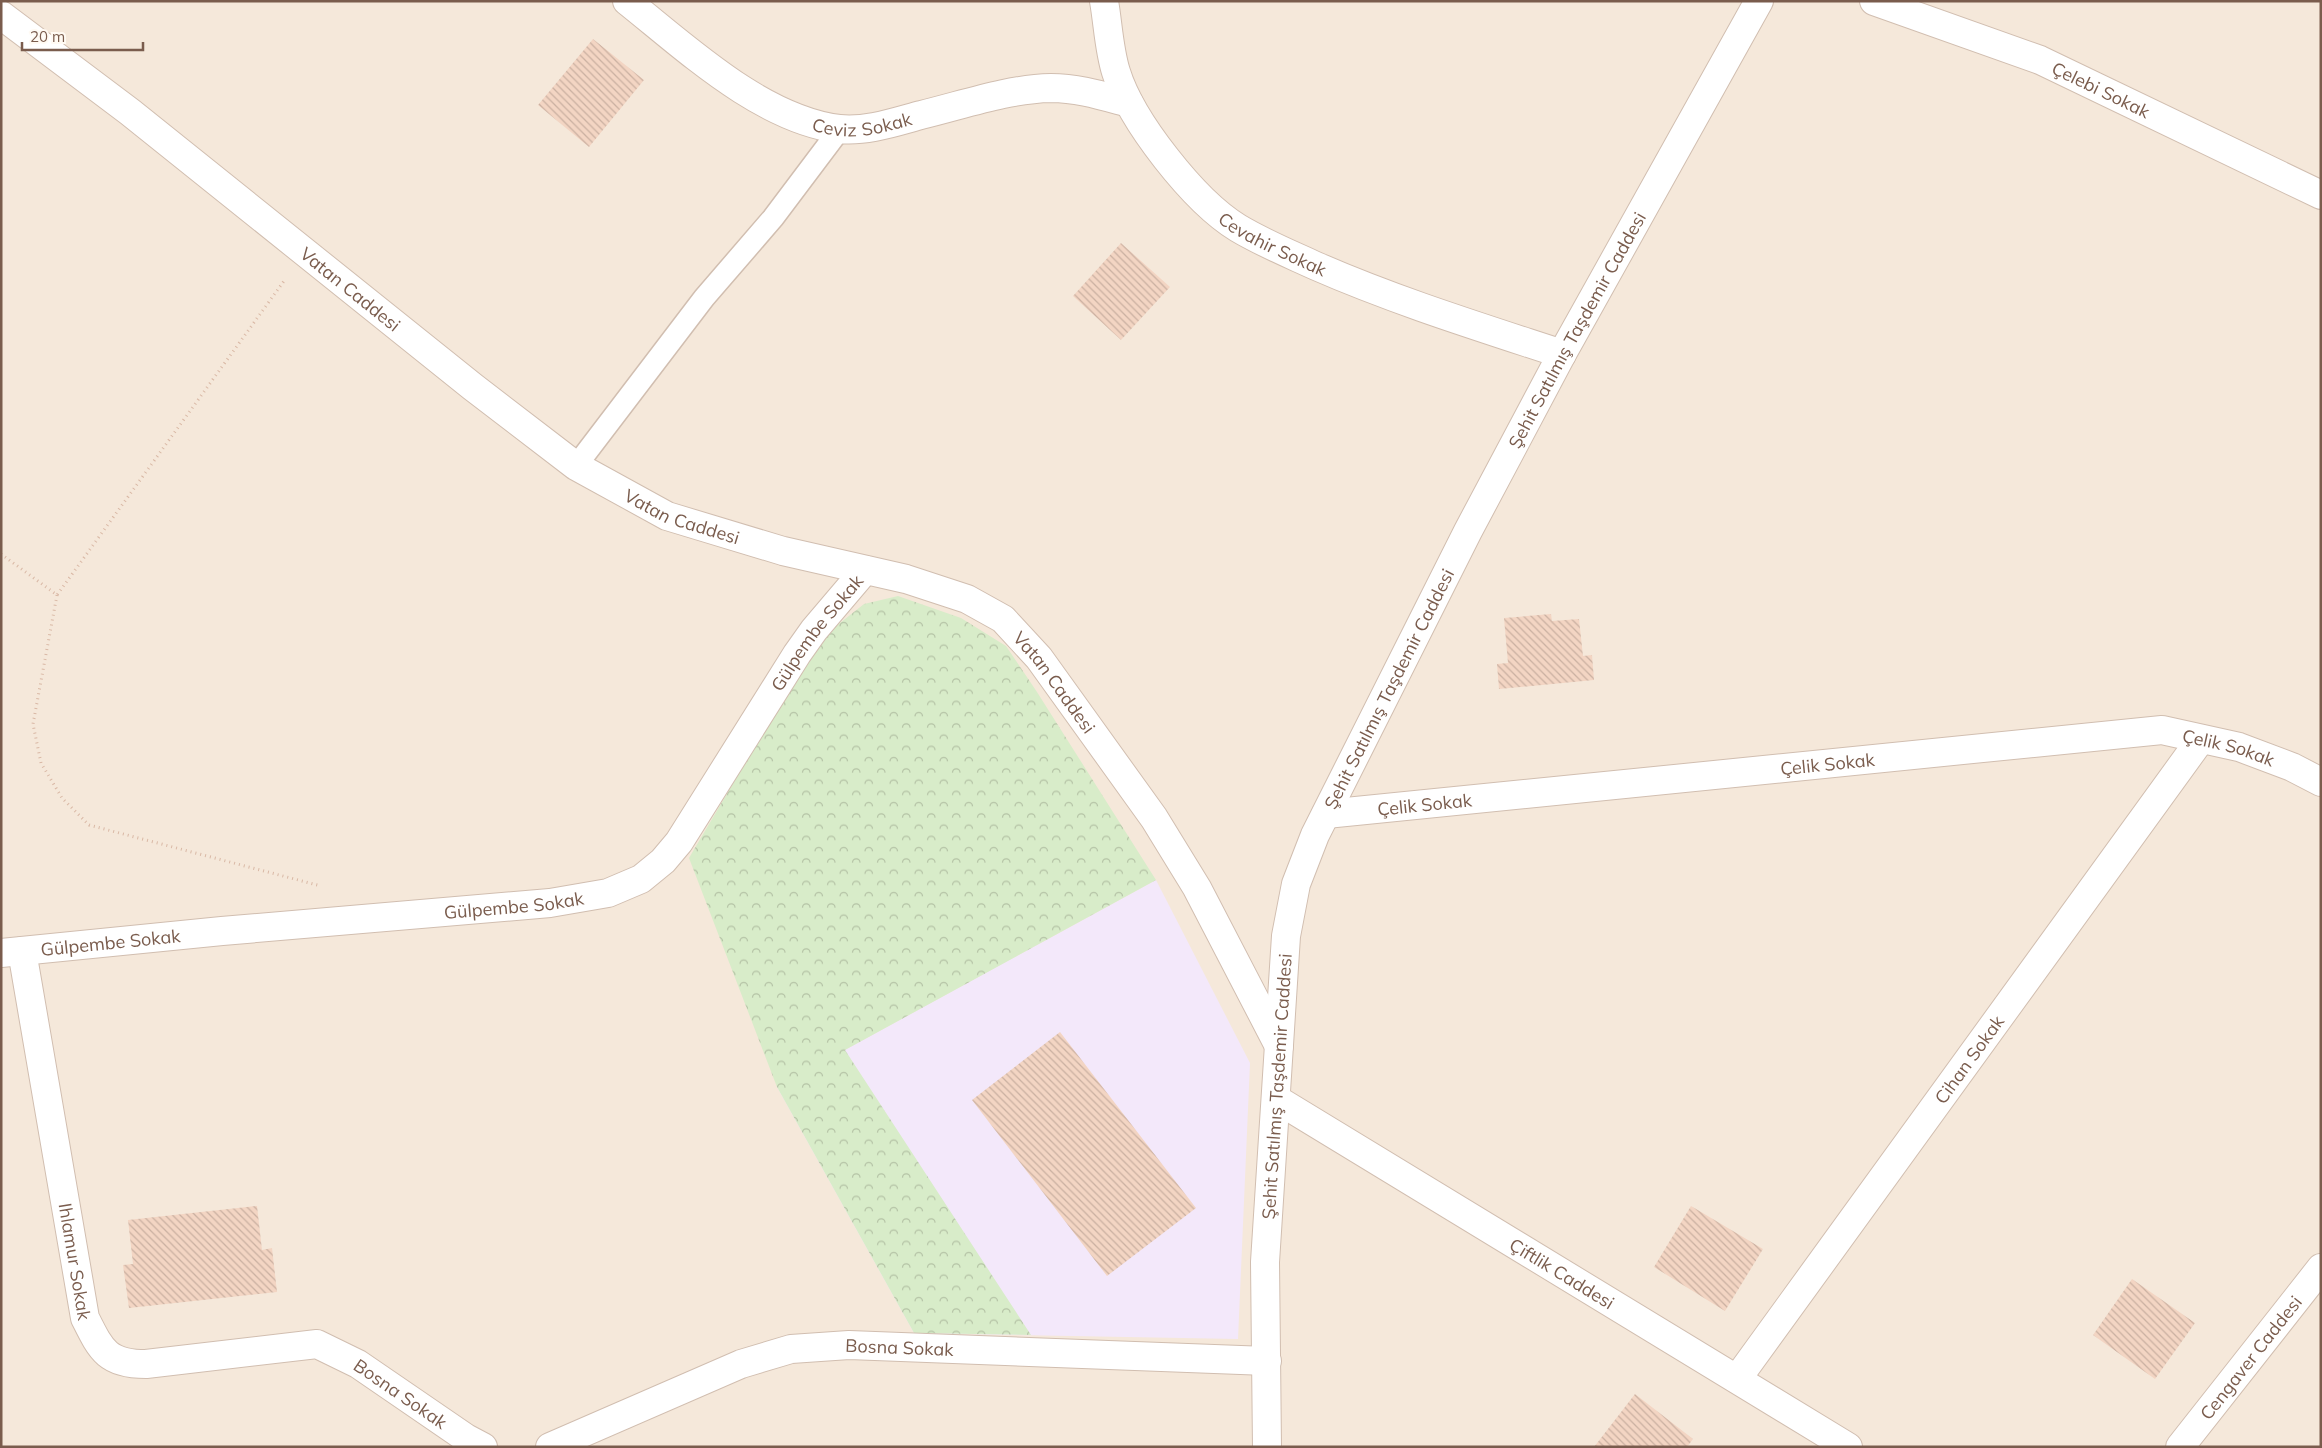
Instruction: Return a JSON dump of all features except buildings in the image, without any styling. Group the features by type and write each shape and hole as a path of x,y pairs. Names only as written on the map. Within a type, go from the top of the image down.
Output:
{"street":[{"name":"Ceviz Sokak","path":"627,1 720,76 771,105 804,120 840,129 875,127 1011,93 1051,88 1088,92 1129,103"},
{"name":"Cevahir Sokak","path":"1104,1 1116,72 1129,103 1162,152 1203,199 1236,227 1266,244 1346,279 1562,354"},
{"name":"Şehit Satılmış Taşdemir Caddesi","path":"1267,1447 1265,1262 1286,936 1296,884 1315,835 1468,531 1562,354 1759,1"},
{"name":"Çelebi Sokak","path":"1874,1 2040,60 2321,195"},
{"name":"Vatan Caddesi","path":"1,15 130,112 576,466 667,516 782,551 906,579 967,598 1002,619 1039,658 1154,818 1197,888 1279,1046"},
{"name":"Gülpembe Sokak","path":"12,952 222,931 550,903 608,893 641,879 663,861 679,842 796,654 864,570"},
{"name":"Çelik Sokak","path":"1326,814 2162,730 2239,747 2292,767 2321,782"},
{"name":"Cihan Sokak","path":"1737,1379 2201,739"},
{"name":"Ihlamur Sokak","path":"12,952 85,1318 96,1342 110,1357 127,1364 146,1364 317,1344"},
{"name":"Çiftlik Caddesi","path":"1276,1099 1848,1447"},
{"name":"Cengaver Caddesi","path":"2180,1447 2321,1268"},
{"name":"Bosna Sokak","path":"317,1344 358,1364 466,1438 483,1447"},
{"name":"Bosna Sokak","path":"550,1447 742,1364 791,1349 849,1345 1267,1361"}],"lane":[{"path":"576,466 704,298 773,218 840,129"}],"path":[{"path":"305,252 57,595 33,724 41,763 62,798 89,825 322,886"},
{"path":"1,554 57,595"}],"shaded area":[{"path":"1,1 2321,1 2321,1447 1,1447"},
{"path":"1156,880 1250,1063 1238,1339 914,1333 777,1087"}],"green space":[{"path":"898,596 961,618 1006,646 1156,880 845,1050 1031,1335 914,1333 777,1087 689,858 806,660 826,634 864,604"}]}
